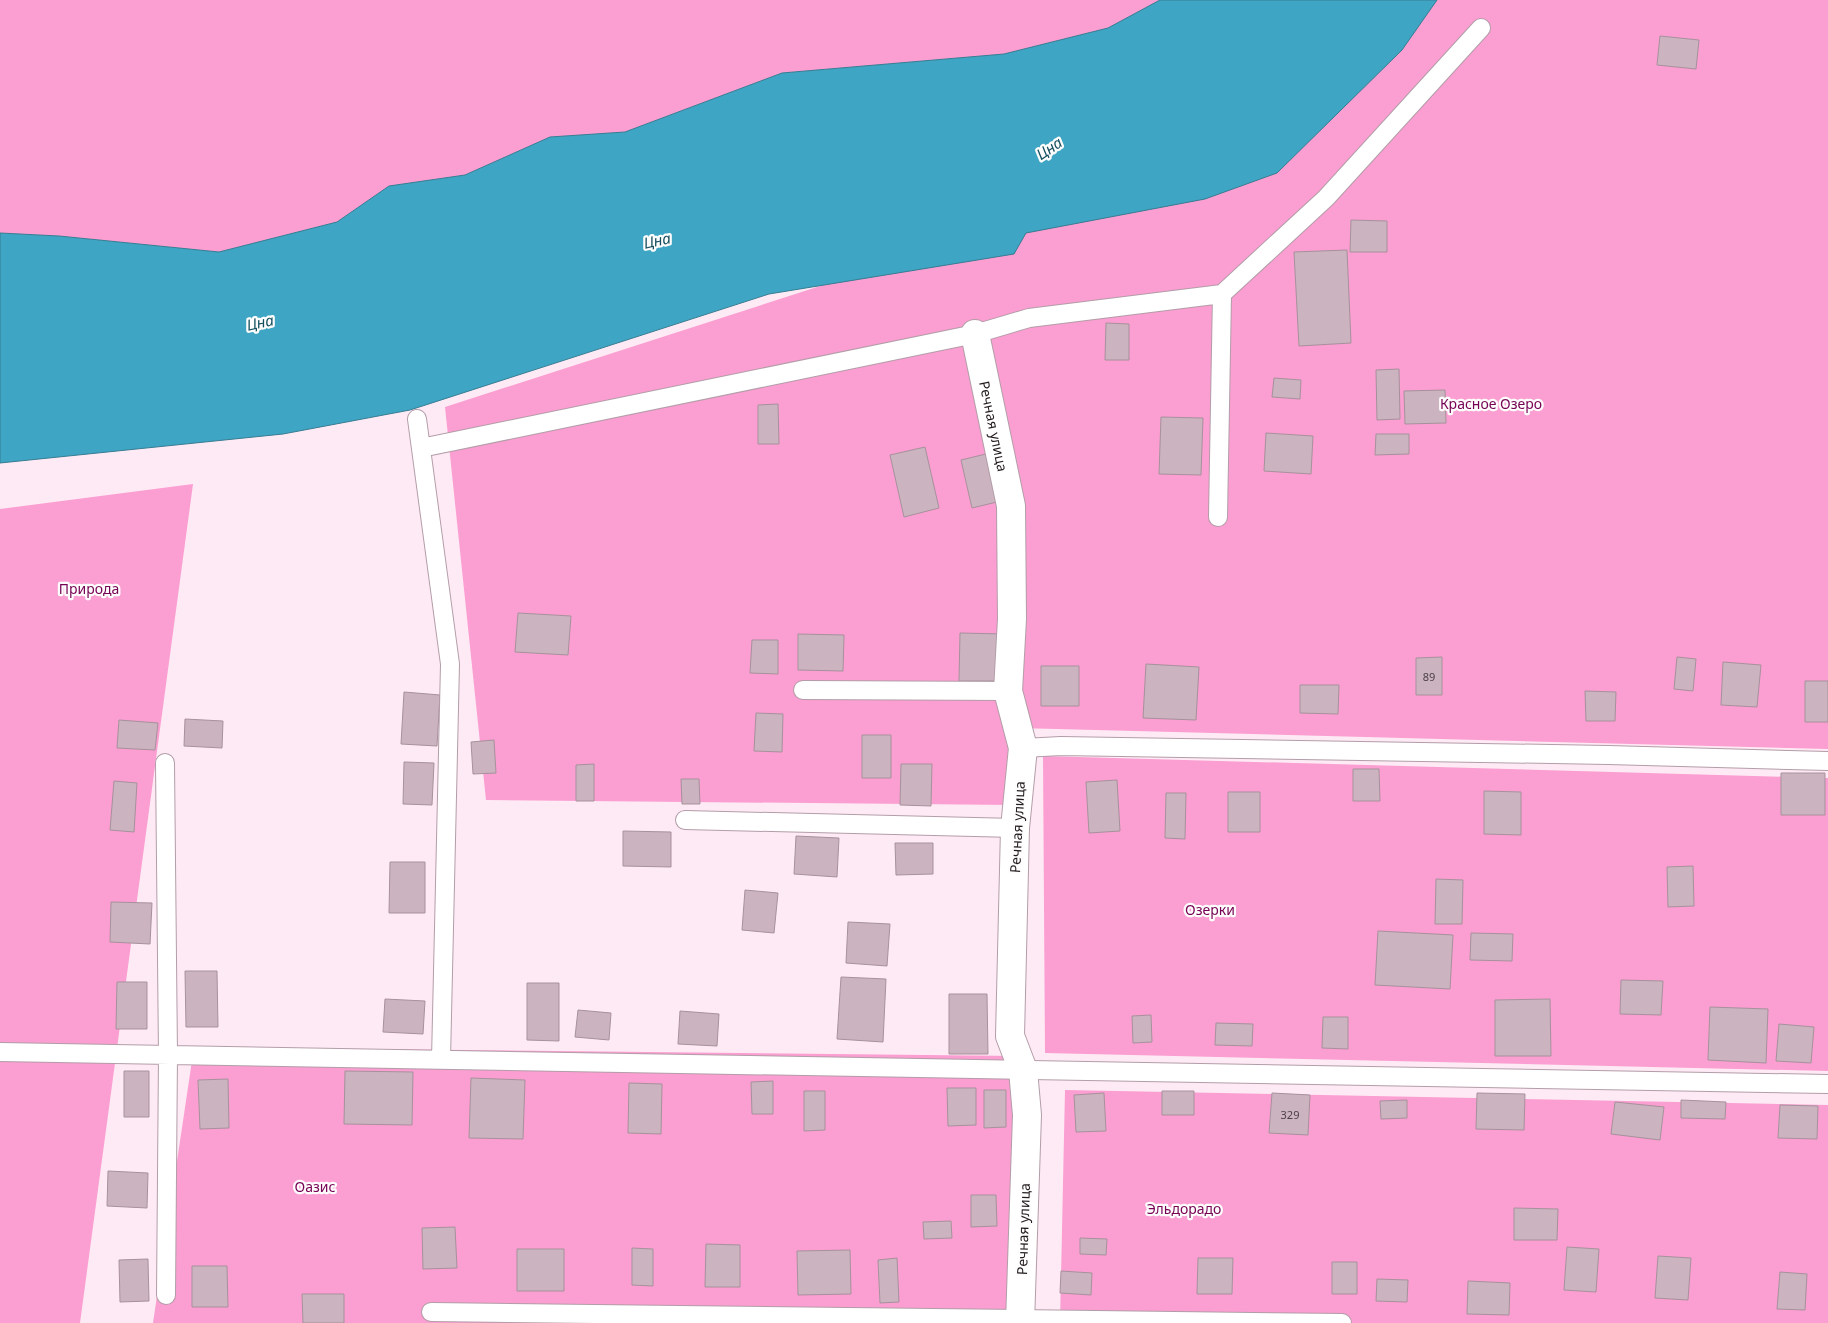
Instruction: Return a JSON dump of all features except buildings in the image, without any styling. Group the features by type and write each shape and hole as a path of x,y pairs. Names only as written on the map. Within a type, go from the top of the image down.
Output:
{"street":[{"name":"Речная улица","path":"975,334 1011,506 1012,619 1008,691 1023,748 1015,828 1010,1036 1023,1070 1027,1115 1020,1321"}],"lane":[{"path":"421,448 975,334 1029,318 1222,294 1326,198 1481,28"},
{"path":"1218,517 1222,294"},
{"path":"417,419 450,664 441,1060"},
{"path":"803,690 1008,691"},
{"path":"1023,748 1061,746 1598,754 1828,761"},
{"path":"164,763 168,1055 166,1295"},
{"path":"685,820 1015,828"},
{"path":"0,1052 1828,1084"},
{"path":"431,1312 1020,1321 1342,1323"}],"green space":[{"path":"0,0 1160,0 1108,28 1004,54 782,73 625,132 550,137 465,175 389,186 337,222 219,252 59,236 0,233"},
{"name":"Красное Озеро","path":"1405,0 1828,0 1828,749 1017,728 1013,805 486,800 445,407 997,229"},
{"name":"Природа","path":"193,484 80,1323 0,1323 0,509"},
{"name":"Озерки","path":"1043,756 1828,778 1828,1071 1045,1053"},
{"name":"Оазис","path":"194,1047 1019,1056 1007,1323 153,1323"},
{"name":"Эльдорадо","path":"1065,1090 1828,1105 1828,1323 1060,1323"}],"water":[{"name":"Цна","path":"1160,0 1437,0 1402,50 1277,173 1205,199 1026,233 1014,254 769,294 410,410 283,434 0,463 0,233 59,236 219,252 337,222 389,186 465,175 550,137 625,132 782,73 1004,54 1108,28"}]}
